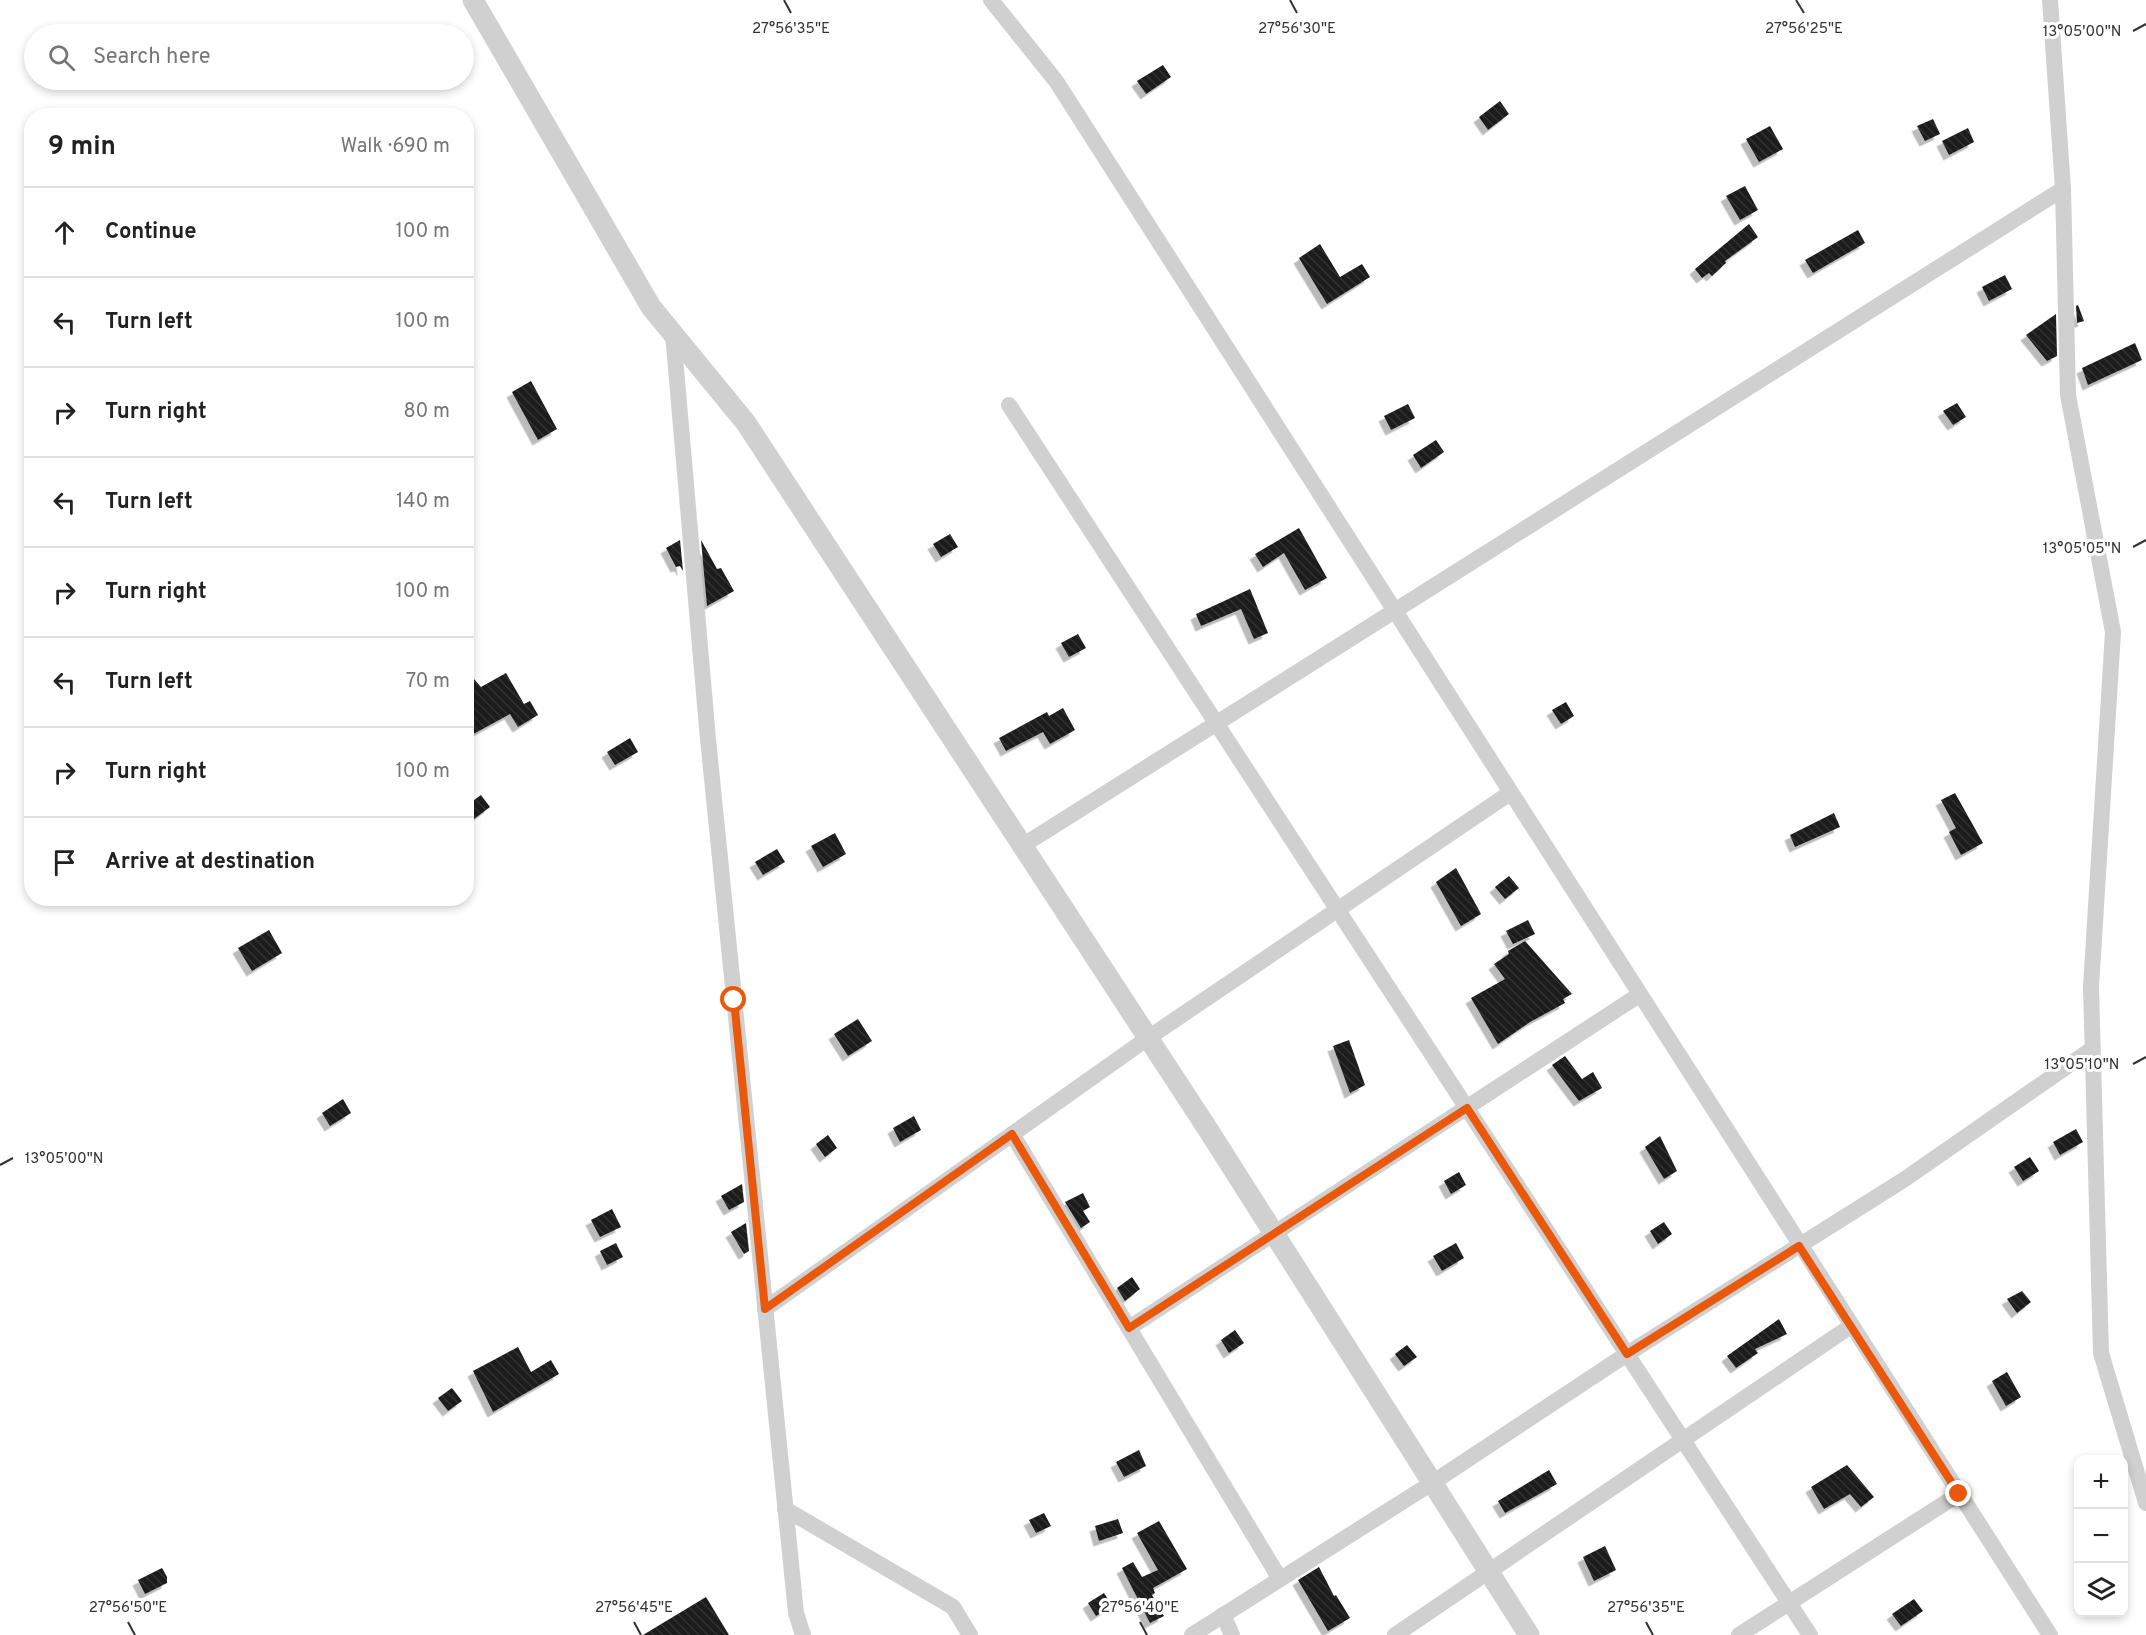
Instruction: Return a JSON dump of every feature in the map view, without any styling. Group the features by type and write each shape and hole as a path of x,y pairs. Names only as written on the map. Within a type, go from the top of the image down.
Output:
{"street":[{"path":"473,0 651,307 746,423 1148,1038 1529,1635"},
{"path":"991,0 1056,81 1799,1246 2050,1635"},
{"path":"2050,0 2063,189 2068,395 2113,632 2091,987 2101,1353 2146,1503"},
{"path":"1022,846 2063,189"},
{"path":"673,334 708,739 796,1613 803,1635"},
{"path":"1009,405 1810,1635"},
{"path":"765,1309 1148,1038 1510,793"},
{"path":"1129,1328 1639,995"},
{"path":"1192,1635 1627,1354 1905,1179 2092,1048"},
{"path":"1012,1134 1280,1579"},
{"path":"1395,1635 1851,1326"},
{"path":"1739,1635 1959,1494"},
{"path":"785,1509 953,1607 970,1635"},
{"path":"1223,1615 1232,1635"}],"building":[{"path":"1163,65 1171,77 1146,94 1137,81"},
{"path":"1500,101 1509,114 1488,130 1479,117"},
{"path":"1933,119 1940,134 1925,141 1917,126"},
{"path":"1770,126 1783,149 1759,162 1746,139"},
{"path":"1968,128 1974,142 1949,155 1942,141"},
{"path":"1745,186 1758,210 1740,220 1726,196"},
{"path":"1749,224 1758,237 1725,261 1726,263 1712,276 1709,273 1702,278 1695,269"},
{"path":"1858,230 1865,243 1813,273 1805,260"},
{"path":"1320,244 1340,277 1362,264 1370,277 1327,304 1299,258"},
{"path":"2005,275 2012,289 1989,301 1982,287"},
{"path":"2078,305 2084,321 2077,323 2076,306"},
{"path":"2056,314 2057,356 2047,361 2026,335"},
{"path":"2135,343 2142,360 2088,385 2082,368"},
{"path":"531,381 557,429 538,440 512,392"},
{"path":"1957,403 1966,417 1953,425 1943,411"},
{"path":"1408,404 1415,418 1391,430 1384,416"},
{"path":"1436,440 1444,452 1421,468 1413,455"},
{"path":"1299,528 1327,578 1305,590 1284,553 1263,567 1255,554"},
{"path":"950,534 958,547 941,557 933,544"},
{"path":"680,540 683,571 680,566 676,567 666,548"},
{"path":"701,540 717,569 721,568 734,591 707,606"},
{"path":"1250,589 1268,633 1254,639 1241,609 1201,626 1196,614"},
{"path":"1078,634 1086,648 1069,657 1061,643"},
{"path":"506,673 524,704 530,701 538,715 518,727 510,714 474,734 474,679 481,687"},
{"path":"1566,702 1574,716 1561,724 1552,710"},
{"path":"1063,708 1075,730 1050,744 1043,732 1006,751 999,738 1047,712 1049,716"},
{"path":"630,738 638,752 615,765 607,752"},
{"path":"1955,793 1983,843 1961,855 1949,832 1956,828 1941,800"},
{"path":"481,795 490,807 474,819 474,800"},
{"path":"1834,813 1840,827 1795,847 1790,835"},
{"path":"835,833 846,854 823,867 811,846"},
{"path":"777,849 785,862 763,875 755,862"},
{"path":"1456,868 1481,914 1461,926 1436,882"},
{"path":"1509,876 1519,888 1505,899 1495,887"},
{"path":"1528,920 1535,934 1513,944 1506,931"},
{"path":"269,930 282,953 252,971 238,948"},
{"path":"1525,941 1572,994 1563,999 1565,1003 1530,1022 1498,1044 1471,998 1505,979 1494,964 1509,954 1508,951"},
{"path":"858,1019 872,1041 848,1056 834,1034"},
{"path":"1349,1040 1365,1085 1350,1093 1333,1046"},
{"path":"1565,1056 1582,1079 1593,1072 1602,1088 1579,1101 1552,1065"},
{"path":"343,1099 351,1113 330,1126 322,1113"},
{"path":"914,1116 921,1130 900,1142 893,1128"},
{"path":"2076,1129 2083,1142 2060,1155 2053,1142"},
{"path":"828,1135 837,1148 825,1157 816,1144"},
{"path":"1660,1136 1677,1171 1664,1179 1645,1147"},
{"path":"2030,1157 2039,1171 2023,1181 2014,1167"},
{"path":"1459,1172 1466,1185 1451,1194 1444,1181"},
{"path":"742,1184 744,1202 729,1210 721,1196"},
{"path":"1083,1193 1090,1207 1083,1211 1090,1222 1081,1228 1065,1202"},
{"path":"612,1209 621,1227 600,1237 591,1220"},
{"path":"1664,1222 1672,1234 1658,1244 1650,1231"},
{"path":"746,1223 749,1251 744,1254 731,1232"},
{"path":"616,1243 623,1257 607,1265 600,1251"},
{"path":"1456,1243 1464,1258 1442,1271 1433,1256"},
{"path":"1132,1277 1140,1289 1125,1301 1117,1288"},
{"path":"2022,1291 2031,1302 2017,1313 2007,1299"},
{"path":"1779,1319 1787,1334 1755,1349 1758,1353 1736,1368 1727,1356"},
{"path":"1235,1330 1244,1343 1229,1353 1221,1340"},
{"path":"1407,1345 1417,1357 1404,1366 1395,1354"},
{"path":"518,1347 531,1372 551,1360 559,1374 493,1412 473,1371"},
{"path":"2007,1372 2021,1397 2006,1406 1992,1381"},
{"path":"452,1388 462,1401 448,1411 438,1398"},
{"path":"1139,1450 1146,1466 1124,1477 1116,1462"},
{"path":"1847,1465 1874,1497 1861,1507 1850,1494 1824,1509 1811,1487"},
{"path":"1549,1470 1557,1484 1505,1513 1498,1501"},
{"path":"1044,1513 1051,1526 1036,1533 1029,1520"},
{"path":"1118,1519 1123,1533 1099,1541 1095,1526"},
{"path":"1159,1521 1187,1569 1153,1588 1155,1593 1152,1595 1164,1616 1150,1623 1122,1568 1133,1562 1142,1577 1158,1570 1137,1533"},
{"path":"1605,1546 1616,1570 1594,1581 1583,1557"},
{"path":"1319,1567 1334,1596 1336,1595 1350,1618 1328,1631 1298,1580"},
{"path":"162,1568 167,1577 167,1583 145,1594 138,1580"},
{"path":"1104,1593 1112,1606 1096,1616 1088,1603"},
{"path":"706,1597 729,1635 643,1635"},
{"path":"1914,1599 1923,1611 1901,1626 1892,1614"}],"route":[{"path":"734,1000 765,1309 1012,1134 1129,1328 1467,1108 1627,1354 1799,1246 1959,1494"}]}
